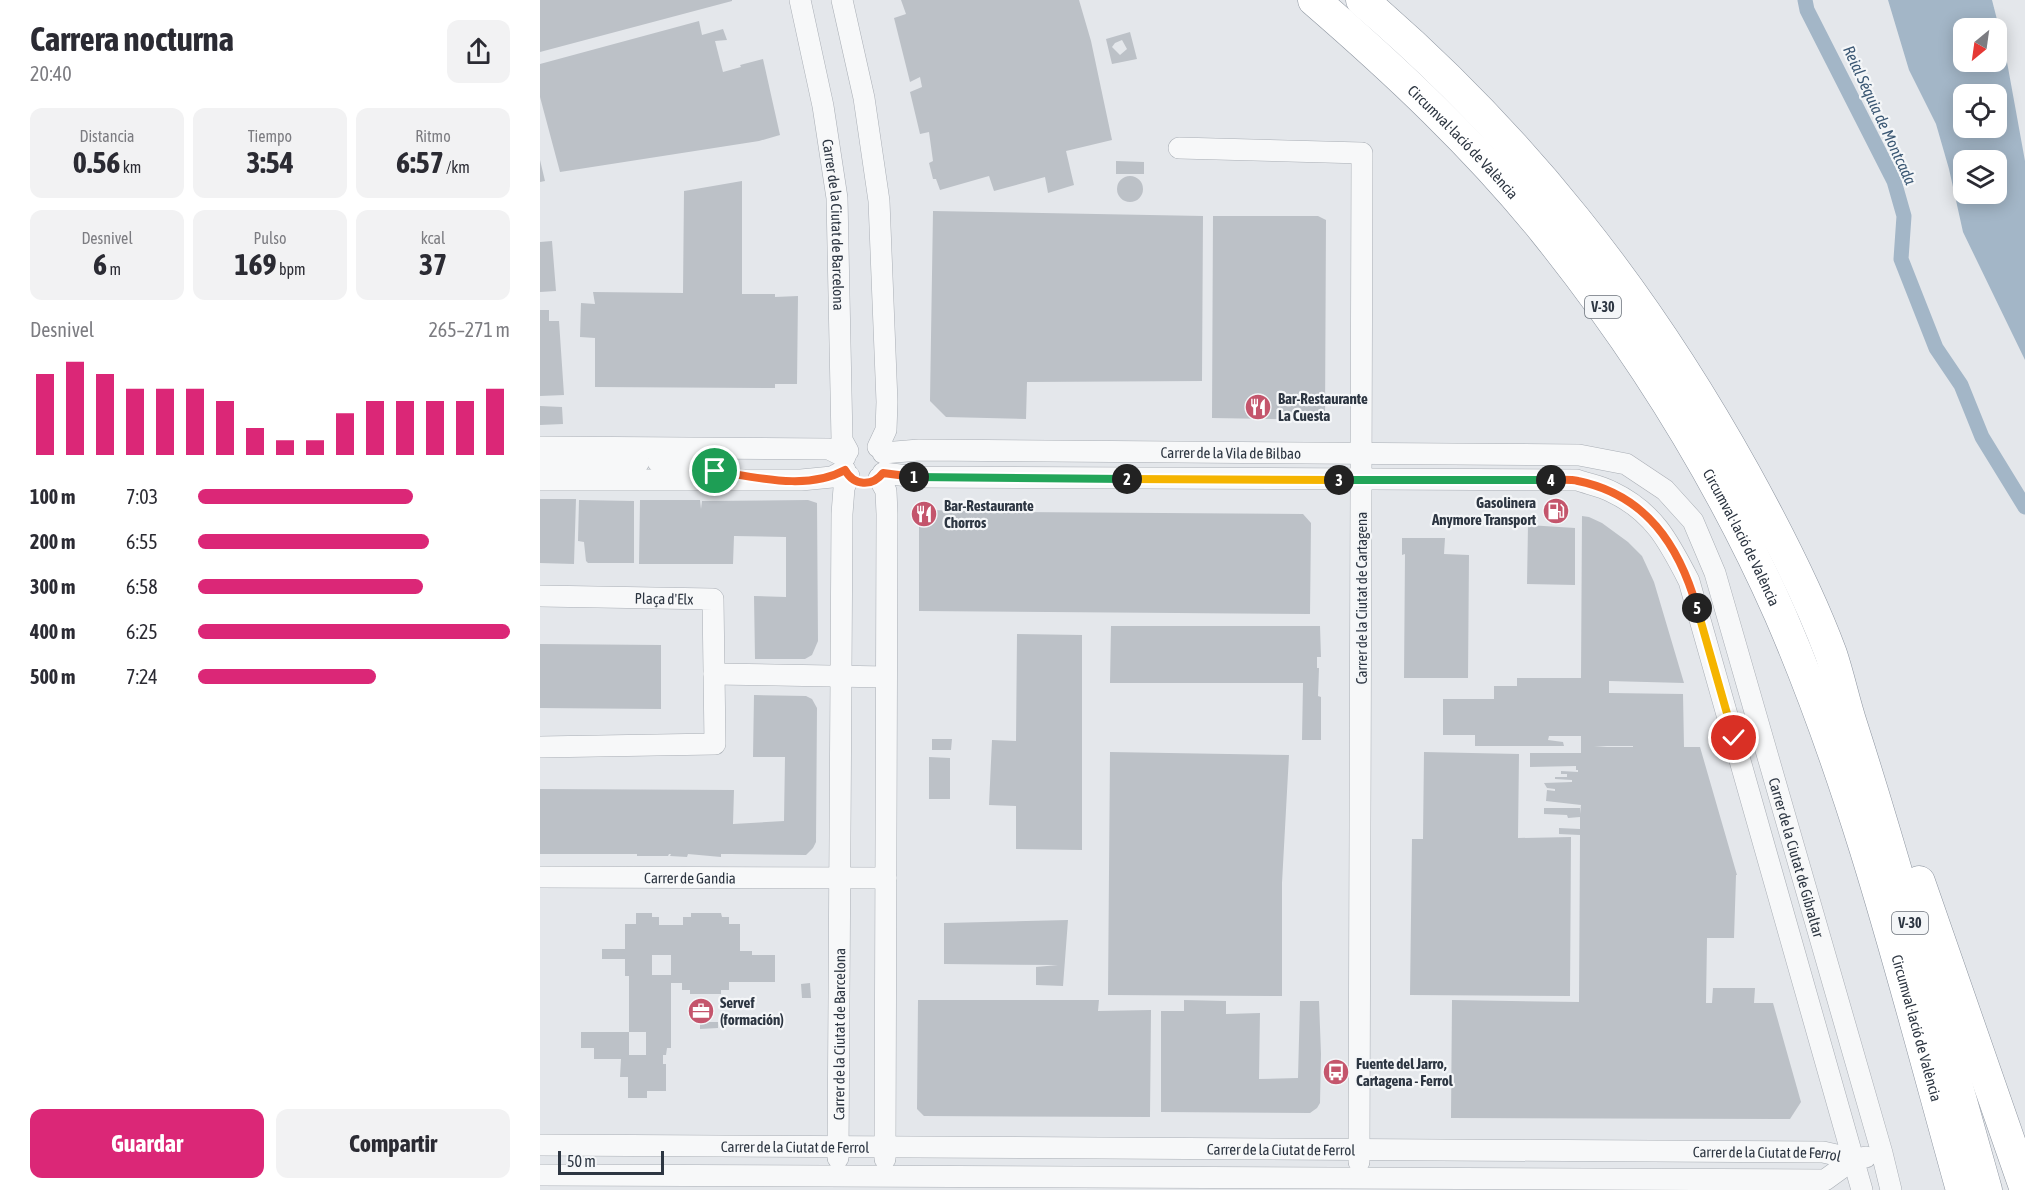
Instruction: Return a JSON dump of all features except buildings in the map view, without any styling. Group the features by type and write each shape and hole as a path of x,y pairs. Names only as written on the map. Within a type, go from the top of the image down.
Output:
{"highway":[{"name":"Circumval·lació de València","path":"1314,0 1392,69 1438,114 1543,229 1611,316 1680,420 1726,503 1780,614 1857,820 1962,1190"},
{"name":"Circumval·lació de València","path":"1362,0 1437,67 1491,121 1568,209 1639,302 1708,408 1767,514 1832,656 1842,696 1878,809 1986,1190"},
{"path":"1832,656 1852,691 2025,1187"}],"street":[{"name":"Carrer de la Ciutat de Barcelona","path":"800,0 823,106 837,198 842,440 847,463 842,513 838,1183"},
{"path":"540,447 829,449 847,463 860,483 866,484 881,463 887,402 879,201 864,98 842,0"},
{"name":"Carrer de la Ciutat de Cartagena","path":"1179,148 1362,153 1358,1184"},
{"path":"540,480 772,480 832,477 847,463 859,443 872,444 881,463 887,514 885,1183"},
{"path":"540,462 658,462 771,448"},
{"name":"Carrer de la Vila de Bilbao","path":"881,463 919,450 1579,455"},
{"name":"Carrer de la Ciutat de Gibraltar","path":"1579,455 1626,464 1665,490 1693,521 1716,573 1882,1153 1890,1190"},
{"path":"658,462 772,480"},
{"name":"Carrer de la Vila de Bilbao","path":"881,463 917,477 1577,480"},
{"name":"Carrer de la Ciutat de Gibraltar","path":"1577,480 1612,491 1649,516 1672,548 1689,581 1862,1190"},
{"name":"Plaça d'Elx","path":"540,596 713,599 715,744 540,747"},
{"path":"714,674 886,677"},
{"name":"Carrer de Gandia","path":"540,877 840,878"},
{"path":"840,878 886,878"},
{"name":"Carrer de la Ciutat de Ferrol","path":"540,1145 1823,1152 1854,1159"},
{"path":"1854,1159 1882,1153"},
{"name":"Carrer de la Ciutat de Ferrol","path":"540,1175 838,1183 1358,1184 1825,1180 1854,1159"}],"water":[{"path":"1888,0 1992,0 1997,18 1953,18 1953,72 2007,72 2007,62 2025,161 2025,360 1963,232 1957,204 2007,204 2007,150 1953,150 1953,187 1936,124 1909,70"}],"waterway":[{"name":"Reial Séquia de Montcada","path":"1805,0 1807,10 1894,181 1904,216 1901,259 1936,348 1961,385 1982,437 2025,507"}],"place":[{"name":"Bar-Restaurante La Cuesta","path":"1258,407"},
{"name":"Gasolinera Anymore Transport","path":"1556,511"},
{"name":"Bar-Restaurante Chorros","path":"924,514"},
{"name":"Servef (formación)","path":"701,1011"},
{"name":"Fuente del Jarro, Cartagena - Ferrol","path":"1336,1072"}],"route":[{"path":"715,471 772,480 801,480 832,477 845,470 854,480 866,484 873,482 883,473 917,477 1577,480 1612,491 1649,516 1672,548 1689,581 1734,738"}]}
